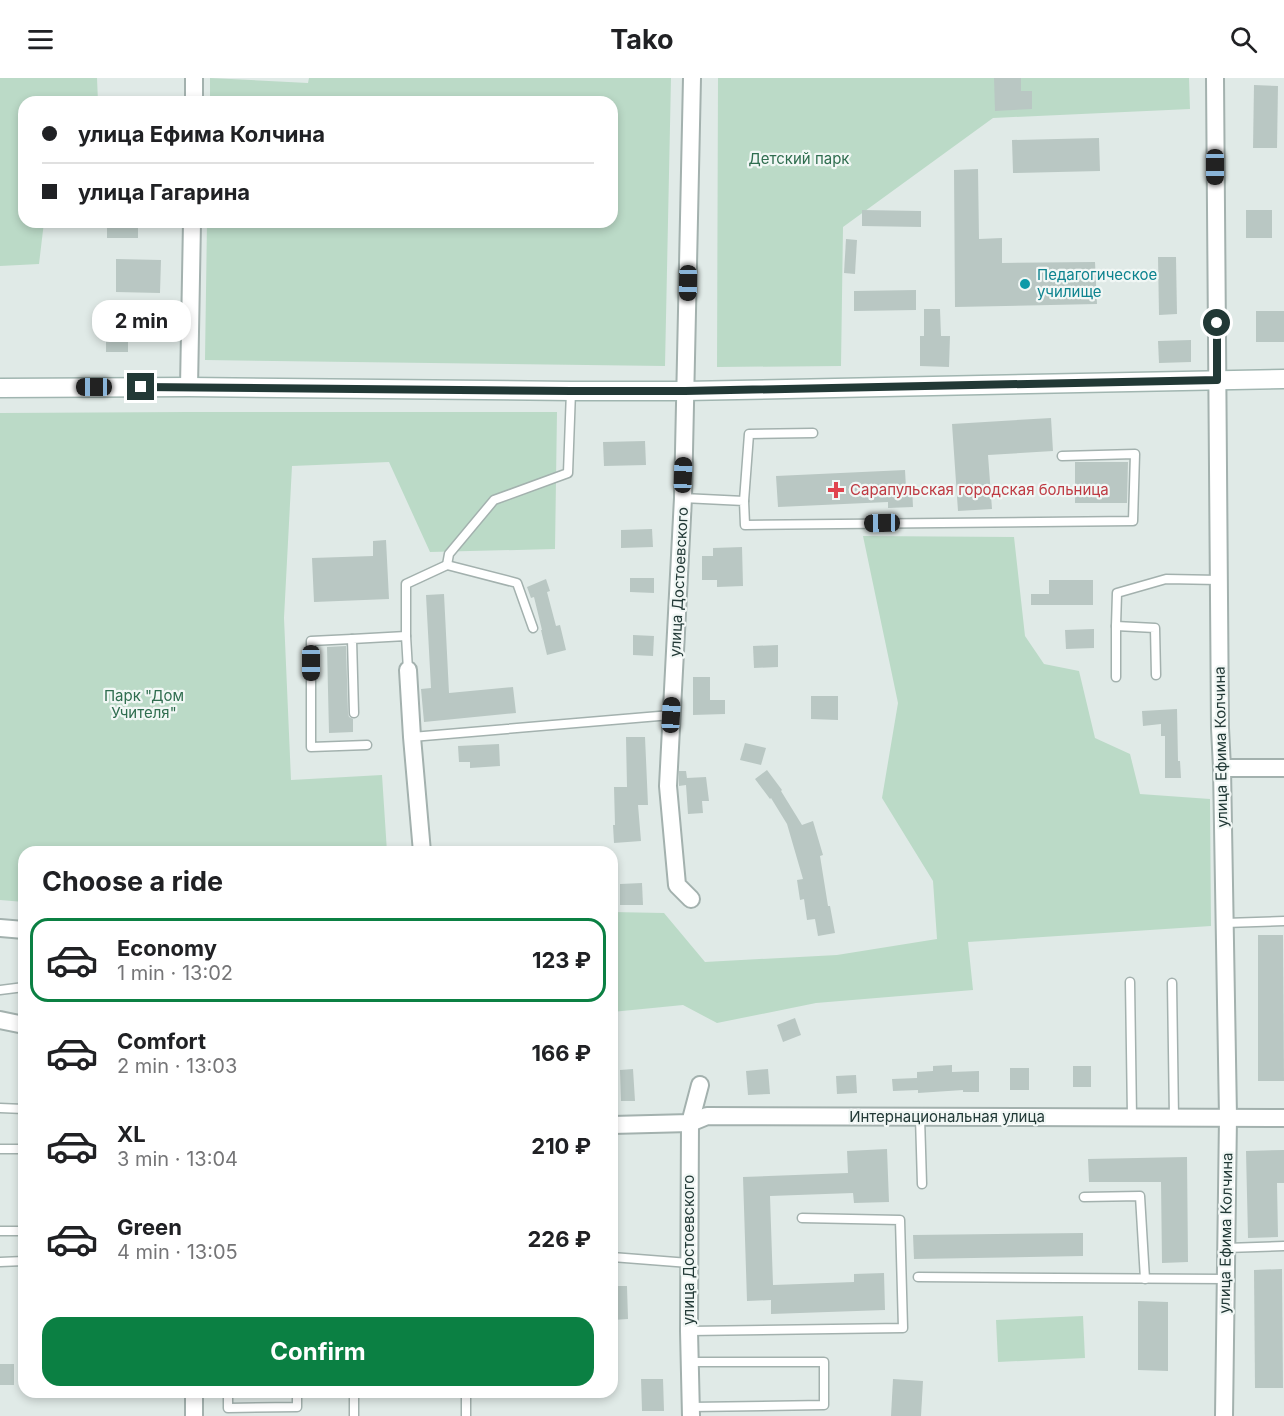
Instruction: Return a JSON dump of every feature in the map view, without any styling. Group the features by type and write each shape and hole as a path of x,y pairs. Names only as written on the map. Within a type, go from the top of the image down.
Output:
{"street":[{"path":"194,78 194,96"},
{"name":"улица Достоевского","path":"691,899 677,885 668,786 683,498 692,78"},
{"name":"улица Ефима Колчина","path":"1215,78 1220,728 1228,1117 1224,1416"},
{"path":"189,387 192,228"},
{"path":"0,388 189,387 685,391 1284,379"},
{"path":"408,670 421,846"},
{"path":"1222,768 1284,768"},
{"path":"0,928 18,930"},
{"path":"0,1020 18,1024"},
{"name":"улица Достоевского","path":"691,1412 690,1123 700,1085"},
{"name":"Интернациональная улица","path":"618,1125 690,1123 707,1116 1284,1118"},
{"path":"194,1398 194,1416"}],"lane":[{"path":"447,565 449,554 494,500 567,473 571,391"},
{"path":"813,433 749,434 744,501 745,525 1132,521 1135,454 1062,456"},
{"path":"683,498 744,501"},
{"path":"408,670 406,584 447,565 518,583 533,628"},
{"path":"1116,677 1117,593 1166,579 1219,580"},
{"path":"1116,626 1155,628 1156,675"},
{"path":"367,745 311,747 311,641 406,636"},
{"path":"352,639 354,713"},
{"path":"412,737 671,715"},
{"path":"1225,922 1284,921"},
{"path":"1130,982 1132,1117"},
{"path":"1172,983 1174,1117"},
{"path":"0,990 18,988"},
{"path":"0,1108 18,1109"},
{"path":"920,1117 922,1184"},
{"path":"0,1149 18,1149"},
{"path":"1084,1197 1140,1196 1145,1279"},
{"path":"689,1331 903,1328 900,1220 802,1218"},
{"path":"0,1231 18,1231"},
{"path":"1226,1248 1284,1246"},
{"path":"618,1257 689,1263"},
{"path":"0,1262 18,1261"},
{"path":"918,1277 1225,1279"},
{"path":"690,1362 824,1362 824,1405 691,1412"},
{"path":"228,1398 228,1408 297,1407 297,1398"},
{"path":"354,1398 354,1416"},
{"path":"465,1416 466,1398"}],"green space":[{"path":"0,78 97,78 98,96 18,96 18,228 43,228 39,264 0,266"},
{"path":"210,78 308,83 309,78 671,78 665,366 205,360 207,228 618,228 618,96 210,96"},
{"name":"Детский парк","path":"718,78 1189,78 1190,109 993,118 843,227 841,366 717,367"},
{"name":"Парк \"Дом Учителя\"","path":"557,412 555,549 430,552 389,462 292,466 284,618 291,780 382,775 387,846 18,846 18,902 0,900 0,413"},
{"path":"863,536 1014,537 1025,636 1044,664 1079,671 1095,738 1130,754 1140,794 1210,799 1211,926 968,942 973,990 816,1003 717,1023 683,1005 618,1011 618,912 664,913 705,962 837,955 937,939 933,881 882,798 898,703"},
{"path":"1083,1316 1085,1358 998,1362 996,1320"}],"building":[{"path":"994,78 1021,78 1021,91 1032,91 1032,109 995,111"},
{"path":"1254,85 1278,86 1277,148 1253,148"},
{"path":"1099,138 1100,171 1013,173 1012,140"},
{"name":"Педагогическое училище","path":"978,169 979,239 1002,238 1002,263 1095,262 1097,304 955,307 954,170"},
{"path":"862,210 921,211 921,227 862,226"},
{"path":"1246,210 1272,210 1272,238 1246,238"},
{"path":"107,228 138,228 138,238 107,238"},
{"path":"846,239 857,240 855,274 844,273"},
{"path":"1158,257 1176,257 1177,314 1159,315"},
{"path":"116,259 161,260 160,293 116,292"},
{"path":"916,290 916,310 854,311 854,291"},
{"path":"924,309 940,309 941,336 950,336 949,367 920,366 920,336 924,336"},
{"path":"1256,311 1284,311 1284,342 1256,342"},
{"path":"106,317 128,317 128,352 106,352"},
{"path":"1191,340 1191,362 1159,363 1158,341"},
{"path":"1051,418 1053,451 988,455 992,509 958,511 952,424"},
{"path":"645,441 646,465 604,466 603,442"},
{"path":"1075,462 1128,462 1127,503 1075,503"},
{"path":"905,470 906,488 912,487 913,507 888,508 888,502 778,507 776,476"},
{"path":"652,529 653,547 621,548 621,530"},
{"path":"386,540 389,599 314,602 312,558 373,556 373,541"},
{"path":"742,547 743,586 717,587 717,580 702,580 702,556 713,556 713,548"},
{"path":"630,578 654,578 654,593 630,592"},
{"path":"546,579 556,626 560,625 566,650 547,655 534,597 531,598 527,587"},
{"path":"1049,580 1093,580 1093,605 1031,605 1031,594 1049,594"},
{"path":"444,594 449,693 513,687 516,713 424,722 421,689 431,688 426,595"},
{"path":"1094,629 1094,648 1066,649 1065,630"},
{"path":"633,635 654,636 653,656 633,655"},
{"path":"778,645 778,667 754,668 753,646"},
{"path":"346,646 348,713 353,719 353,732 329,733 327,647"},
{"path":"693,677 710,677 710,700 725,700 725,714 693,715"},
{"path":"811,696 838,696 838,720 811,719"},
{"path":"1177,709 1178,761 1180,761 1181,778 1165,778 1165,736 1161,736 1161,724 1143,726 1142,711"},
{"path":"626,737 645,737 648,805 638,805 641,841 614,843 614,787 627,787"},
{"path":"745,743 766,748 761,765 740,760"},
{"path":"499,744 500,766 470,768 470,762 459,762 458,746"},
{"path":"767,770 782,790 802,825 813,821 823,855 820,856 835,933 818,936 815,919 807,920 804,899 800,900 797,880 803,879 787,824 771,798 755,779"},
{"path":"679,771 686,771 687,778 706,777 709,801 702,801 703,813 688,814 686,785 679,786"},
{"path":"642,883 643,905 620,905 620,884"},
{"path":"1258,935 1283,935 1284,1081 1258,1081"},
{"path":"795,1018 801,1035 783,1042 777,1025"},
{"path":"952,1065 952,1072 979,1071 979,1092 963,1092 963,1090 918,1093 918,1090 893,1091 892,1079 917,1078 917,1072 933,1071 933,1066"},
{"path":"1073,1066 1091,1066 1091,1087 1073,1087"},
{"path":"1010,1068 1029,1068 1029,1090 1010,1090"},
{"path":"633,1069 635,1101 621,1101 620,1070"},
{"path":"768,1069 770,1094 748,1095 746,1071"},
{"path":"856,1075 857,1093 837,1094 836,1076"},
{"path":"887,1149 889,1202 854,1203 853,1193 770,1196 773,1285 854,1282 854,1274 884,1273 885,1310 771,1314 771,1300 747,1301 743,1177 848,1173 847,1151"},
{"path":"1284,1150 1284,1183 1277,1183 1278,1237 1248,1238 1246,1151"},
{"path":"1187,1157 1188,1262 1162,1263 1161,1182 1089,1182 1088,1159"},
{"path":"1083,1233 1083,1256 914,1259 913,1235"},
{"path":"1282,1269 1283,1388 1255,1388 1254,1270"},
{"path":"618,1286 627,1286 628,1319 618,1320"},
{"path":"1138,1301 1168,1302 1168,1371 1138,1370"},
{"path":"0,1364 14,1364 14,1385 0,1385"},
{"path":"641,1379 663,1379 664,1411 642,1411"},
{"path":"893,1379 923,1381 921,1416 891,1416"}],"place":[{"name":"Педагогическое училище","path":"1025,284"},
{"name":"Сарапульская городская больница","path":"836,490"}],"route":[{"path":"141,387 685,391 1217,380 1217,323"}]}
